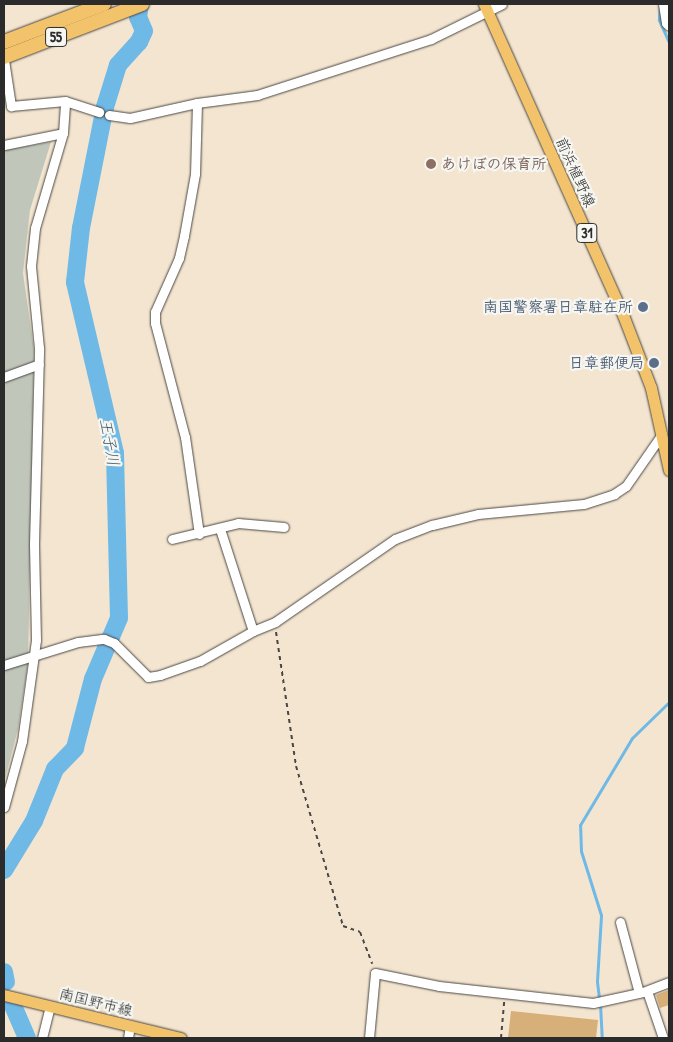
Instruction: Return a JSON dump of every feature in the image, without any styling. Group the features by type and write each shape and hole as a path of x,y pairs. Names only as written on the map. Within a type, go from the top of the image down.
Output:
{"highway":[{"name":"55","path":"4,42 106,10 142,4"},
{"name":"55","path":"4,58 106,10"}],"main road":[{"name":"前浜植野線","path":"485,7 623,315 651,388 665,439 669,470"},
{"name":"南国野市線","path":"4,995 181,1038"}],"street":[{"path":"109,115 130,118 197,103 242,98 431,39 485,7 502,4"},
{"path":"663,4 666,23 669,26"},
{"path":"4,58 11,106 65,102 99,112"},
{"path":"4,807 24,733 31,692 33,654 36,640 34,544 39,364 31,266 35,228 63,134 65,102"},
{"path":"197,103 195,174 184,236 179,258 155,312 155,323 185,437 199,534"},
{"path":"4,145 63,134"},
{"path":"4,377 39,364"},
{"path":"4,665 33,654 78,642 104,639 114,643 148,677 200,661 253,631 275,622 395,540 432,525 525,508 584,504 614,494 626,486 665,439"},
{"path":"172,539 244,522 284,527"},
{"path":"220,529 253,631"},
{"path":"620,922 643,992 662,1038"},
{"path":"369,1038 375,973 439,986 505,995 593,1003 643,992 669,982"},
{"path":"42,1038 50,1006"},
{"path":"128,1038 130,1026"}],"path":[{"path":"275,622 296,766 343,926 360,932 375,973"},
{"path":"501,1038 505,995"}],"shaded area":[{"path":"51,142 30,210 23,273 34,350 28,663 18,729 4,783 4,150"}],"building":[{"path":"669,990 669,1005 660,1008 656,995"},
{"path":"511,1011 598,1020 596,1038 508,1038"}],"waterway":[{"name":"王子川","path":"4,870 34,821 55,769 75,748 93,679 119,618 115,453 75,282 81,228 105,107 118,65 139,42 144,31 138,17 140,4"},
{"path":"660,4 659,20 669,42"},
{"path":"599,998 597,981 601,915 581,851 580,825 632,738 669,702"},
{"name":"王子川","path":"4,972 6,982"},
{"name":"王子川","path":"11,1001 27,1038"},
{"path":"600,1004 602,1038"}],"place":[{"name":"あけぼの保育所","path":"431,164"},
{"name":"南国警察署日章駐在所","path":"643,307"},
{"name":"日章郵便局","path":"654,363"}]}
